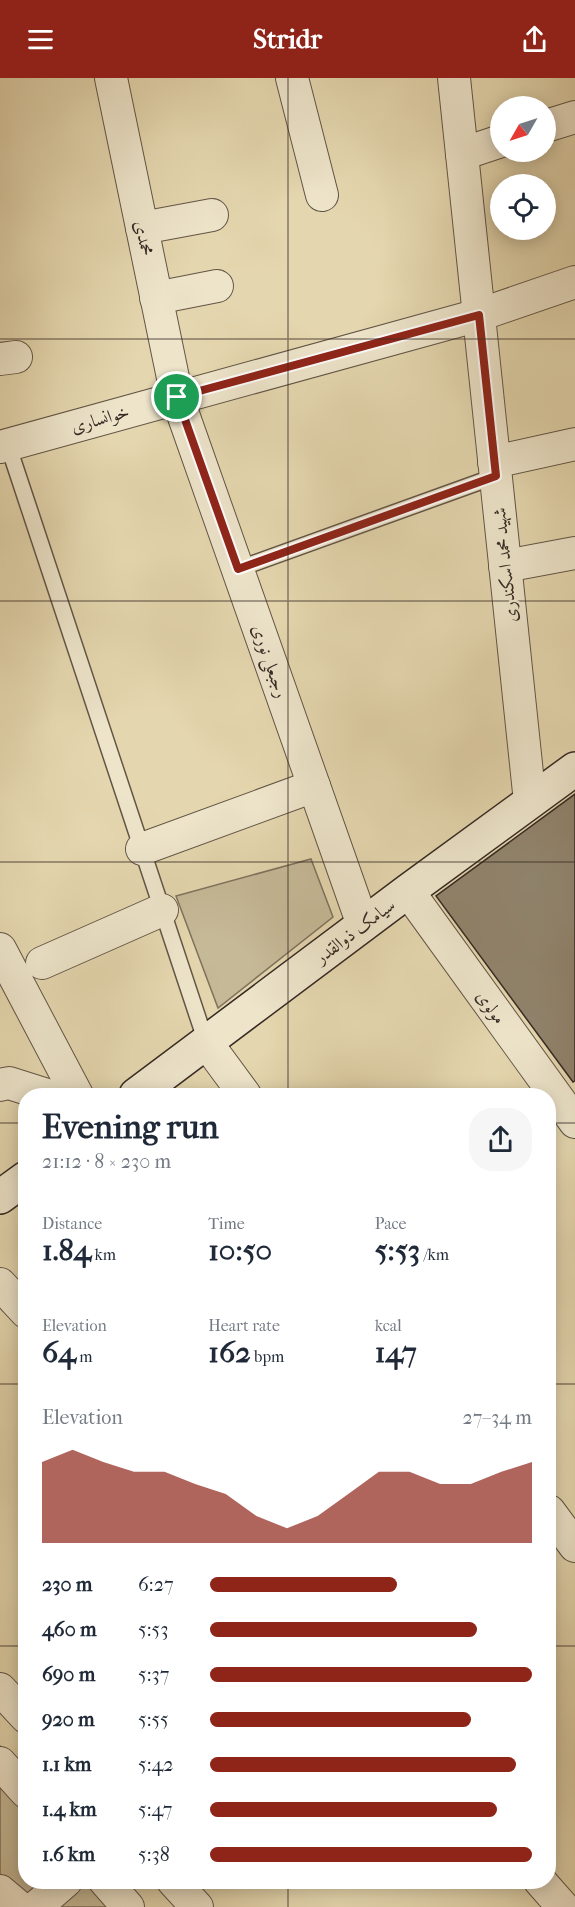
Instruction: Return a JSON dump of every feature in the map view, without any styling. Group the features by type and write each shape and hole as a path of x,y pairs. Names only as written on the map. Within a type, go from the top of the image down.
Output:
{"street":[{"name":"محمدی","path":"111,78 177,397"},
{"path":"292,78 322,195"},
{"name":"شهید محمد اسکندری","path":"454,78 530,802"},
{"path":"556,123 575,117"},
{"path":"462,154 490,145"},
{"path":"142,228 212,215"},
{"name":"خوانساری","path":"4,446 479,315 575,282"},
{"path":"156,298 217,286"},
{"name":"رجبعلی نوری","path":"177,397 363,925"},
{"path":"495,469 575,444"},
{"path":"505,566 575,553"},
{"name":"سیامک ذوالقدر","path":"145,1088 575,769"},
{"path":"142,849 314,786"},
{"name":"مولوی","path":"408,891 550,1088"},
{"path":"42,963 162,910"},
{"path":"0,949 73,1088"},
{"path":"206,1042 240,1088"},
{"path":"0,1085 9,1083 25,1088"},
{"name":"مولوی","path":"556,1096 575,1122"},
{"path":"0,1197 18,1184"},
{"path":"0,1284 18,1303"},
{"path":"556,1520 575,1546"},
{"path":"0,1689 18,1708"},
{"path":"0,1763 18,1783"},
{"path":"36,1907 57,1889"},
{"path":"112,1889 128,1907"},
{"path":"180,1889 197,1907"},
{"path":"547,1889 563,1907"},
{"path":"0,1891 20,1907"}],"lane":[{"path":"4,446 206,1042"},
{"path":"238,569 495,469"}],"shaded area":[{"path":"311,859 333,917 218,1008 176,896"},
{"path":"0,1746 18,1767 18,1889 128,1889 144,1907 0,1907"}],"building":[{"path":"575,794 575,1081 573,1082 436,896"}],"route":[{"path":"479,315 496,476 238,569 177,397 479,315"}]}
